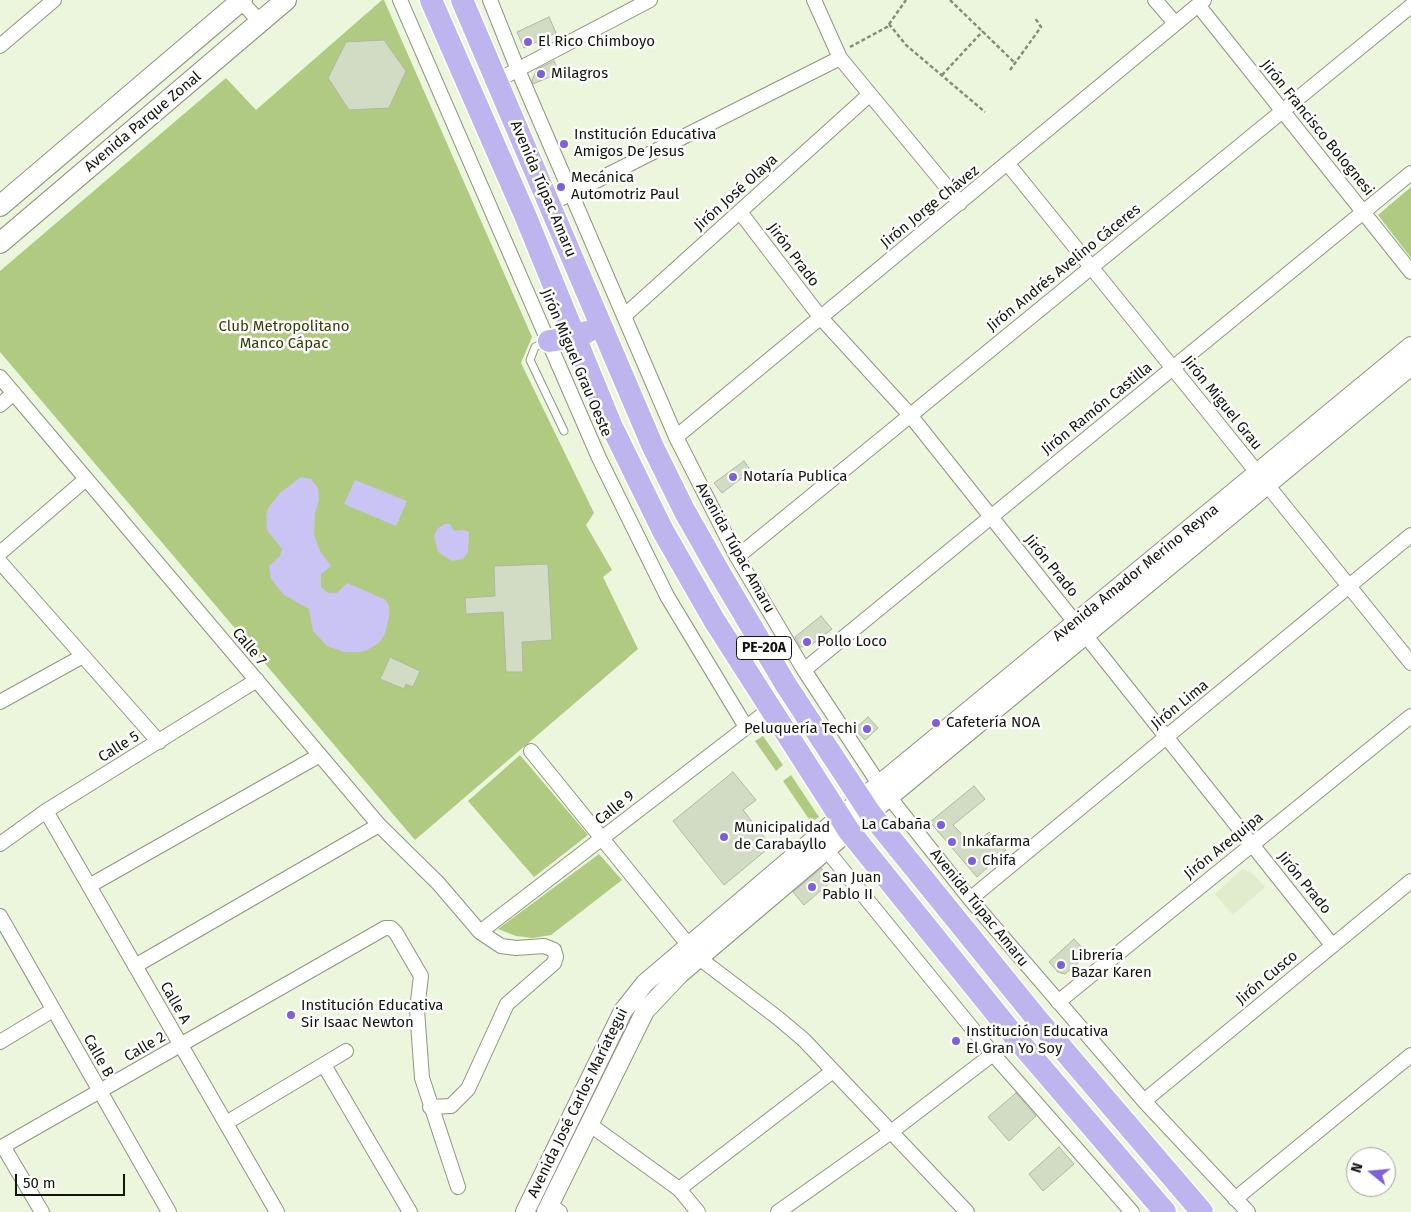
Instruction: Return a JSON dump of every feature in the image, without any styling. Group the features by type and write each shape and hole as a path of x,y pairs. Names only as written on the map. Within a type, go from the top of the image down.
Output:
{"highway":[{"name":"Avenida Túpac Amaru","path":"431,0 611,425 663,531 714,620 845,824 1016,1038 1165,1212"},
{"name":"Avenida Túpac Amaru","path":"462,0 653,447 684,510 782,676 865,806 1037,1019 1202,1212"},
{"path":"549,341 575,337 601,325"},
{"path":"1016,1038 1037,1019"}],"main road":[{"name":"Avenida Parque Zonal","path":"0,206 241,0"},
{"name":"Avenida Parque Zonal","path":"0,244 286,0"}],"street":[{"path":"1,44 54,0"},
{"path":"241,0 260,22"},
{"name":"Jirón Miguel Grau Oeste","path":"400,0 600,458 667,596 746,727"},
{"name":"Avenida Túpac Amaru","path":"490,0 518,70 676,437 737,556 804,670 884,791 970,899 1144,1101 1248,1212"},
{"path":"496,81 650,0"},
{"path":"814,0 839,56 960,203"},
{"path":"1156,0 1175,23"},
{"name":"Jirón Jorge Chávez","path":"676,437 1008,164 1201,2"},
{"name":"Jirón Francisco Bolognesi","path":"1201,2 1282,111 1411,272"},
{"name":"Jirón Andrés Avelino Cáceres","path":"737,556 1411,6"},
{"path":"550,204 839,56"},
{"name":"Jirón José Olaya","path":"624,316 870,94"},
{"name":"Jirón Miguel Grau","path":"1008,164 1411,663"},
{"name":"Jirón Ramón Castilla","path":"804,670 1411,173"},
{"name":"Jirón Prado","path":"740,212 821,318 910,415 1332,945"},
{"name":"Avenida Amador Merino Reyna","path":"865,806 1262,479 1411,346"},
{"name":"Avenida Amador Merino Reyna","path":"1262,479 1411,366"},
{"name":"Calle 7","path":"0,377 379,824 438,883 480,932 491,942 501,946 516,948 544,946 554,950 556,957 554,963 507,1004 468,1089 451,1106 430,1107"},
{"path":"0,405 14,393"},
{"path":"0,553 86,479"},
{"name":"Jirón Lima","path":"970,899 1411,536"},
{"path":"0,562 159,742"},
{"path":"0,702 83,656"},
{"name":"Calle 5","path":"0,844 46,811 256,680"},
{"name":"Calle 9","path":"480,932 770,709"},
{"name":"Jirón Arequipa","path":"1058,1002 1411,716"},
{"path":"531,751 694,952 778,1018 833,1071 965,1211"},
{"path":"89,886 320,755"},
{"name":"Avenida José Carlos Maríategui","path":"524,1212 623,1011 645,982 694,952 865,806"},
{"name":"Calle A","path":"46,811 277,1212"},
{"path":"135,966 379,824"},
{"path":"822,843 993,1054 1132,1212"},
{"name":"Jirón Cusco","path":"1144,1101 1411,881"},
{"name":"Calle B","path":"0,916 168,1212"},
{"name":"Calle 2","path":"2,1147 385,928 391,928 396,933 421,976 417,1010 422,1078 430,1107"},
{"name":"Avenida José Carlos Maríategui","path":"552,1210 589,1124 645,1011 680,974 694,952"},
{"path":"0,1042 53,1010"},
{"path":"226,1124 346,1051"},
{"path":"778,1212 891,1132 993,1054"},
{"path":"1235,1199 1411,1055"},
{"path":"324,1065 410,1212"},
{"path":"680,1189 833,1071"},
{"path":"430,1107 458,1187"},
{"path":"589,1124 680,1189 698,1212"},
{"path":"2,1147 42,1212"}],"lane":[{"path":"549,341 535,347 530,360 564,431"}],"path":[{"path":"839,56 890,24 906,0"},
{"path":"950,0 1015,63"},
{"path":"1010,70 1041,27 1035,18"},
{"path":"890,24 906,45 984,112"},
{"path":"942,75 983,31"}],"shaded area":[{"path":"301,477 311,479 318,488 319,500 315,513 314,535 320,551 331,566 321,574 321,587 328,593 337,593 347,583 386,600 389,607 385,634 380,642 368,650 344,652 327,646 313,631 309,609 284,595 271,579 269,566 280,556 282,549 267,530 266,515 269,507 280,493"},
{"path":"355,480 407,501 396,526 344,504"},
{"path":"444,524 450,524 454,531 463,530 469,532 468,552 463,559 452,561 438,552 434,536 437,529"},
{"path":"1242,869 1251,872 1265,887 1233,915 1215,894"}],"green space":[{"name":"Club Metropolitano Manco Cápac","path":"384,0 532,337 521,363 594,513 586,525 612,570 603,577 638,649 415,840 0,352 0,271 226,78 256,110"},
{"path":"1411,187 1411,258 1378,215"},
{"path":"763,736 783,765 776,771 755,741"},
{"path":"520,755 588,835 534,877 468,801"},
{"path":"791,775 819,817 811,822 783,781"},
{"path":"599,854 622,880 551,935 533,938 516,936 498,929"}],"building":[{"path":"549,17 556,33 524,48 517,32"},
{"path":"384,40 406,71 389,108 349,110 328,78 346,42"},
{"path":"554,61 559,73 533,84 532,80 537,69"},
{"name":"Notaría Publica","path":"744,461 751,471 722,493 714,483"},
{"path":"548,564 552,640 522,642 523,672 506,672 503,612 466,614 465,598 495,596 494,566"},
{"path":"821,616 832,629 810,646 800,647 795,637"},
{"path":"390,657 420,671 413,687 406,684 404,689 380,679"},
{"name":"Peluquería Techi","path":"868,717 878,728 865,740 855,729"},
{"name":"Municipalidad de Carabayllo","path":"733,772 756,800 743,810 771,846 724,885 673,821"},
{"path":"974,786 985,799 953,825 973,846 989,832 1006,850 977,877 930,822"},
{"name":"San Juan Pablo II","path":"821,868 832,881 804,905 793,892"},
{"path":"1074,939 1088,954 1065,974 1058,972 1049,962"},
{"path":"1016,1093 1036,1116 1009,1141 988,1117"},
{"path":"1059,1147 1074,1164 1043,1191 1029,1174"}],"place":[{"name":"El Rico Chimboyo","path":"528,42"},
{"name":"Milagros","path":"541,74"},
{"name":"Institución Educativa Amigos De Jesus","path":"564,144"},
{"name":"Mecánica Automotriz Paul","path":"561,187"},
{"name":"Notaría Publica","path":"733,477"},
{"name":"Pollo Loco","path":"807,642"},
{"name":"Cafetería NOA","path":"936,723"},
{"name":"Peluquería Techi","path":"867,729"},
{"name":"La Cabaña","path":"941,825"},
{"name":"Municipalidad de Carabayllo","path":"724,837"},
{"name":"Inkafarma","path":"952,842"},
{"name":"Chifa","path":"972,861"},
{"name":"San Juan Pablo II","path":"812,887"},
{"name":"Librería Bazar Karen","path":"1061,965"},
{"name":"Institución Educativa Sir Isaac Newton","path":"291,1015"},
{"name":"Institución Educativa El Gran Yo Soy","path":"956,1041"}]}
